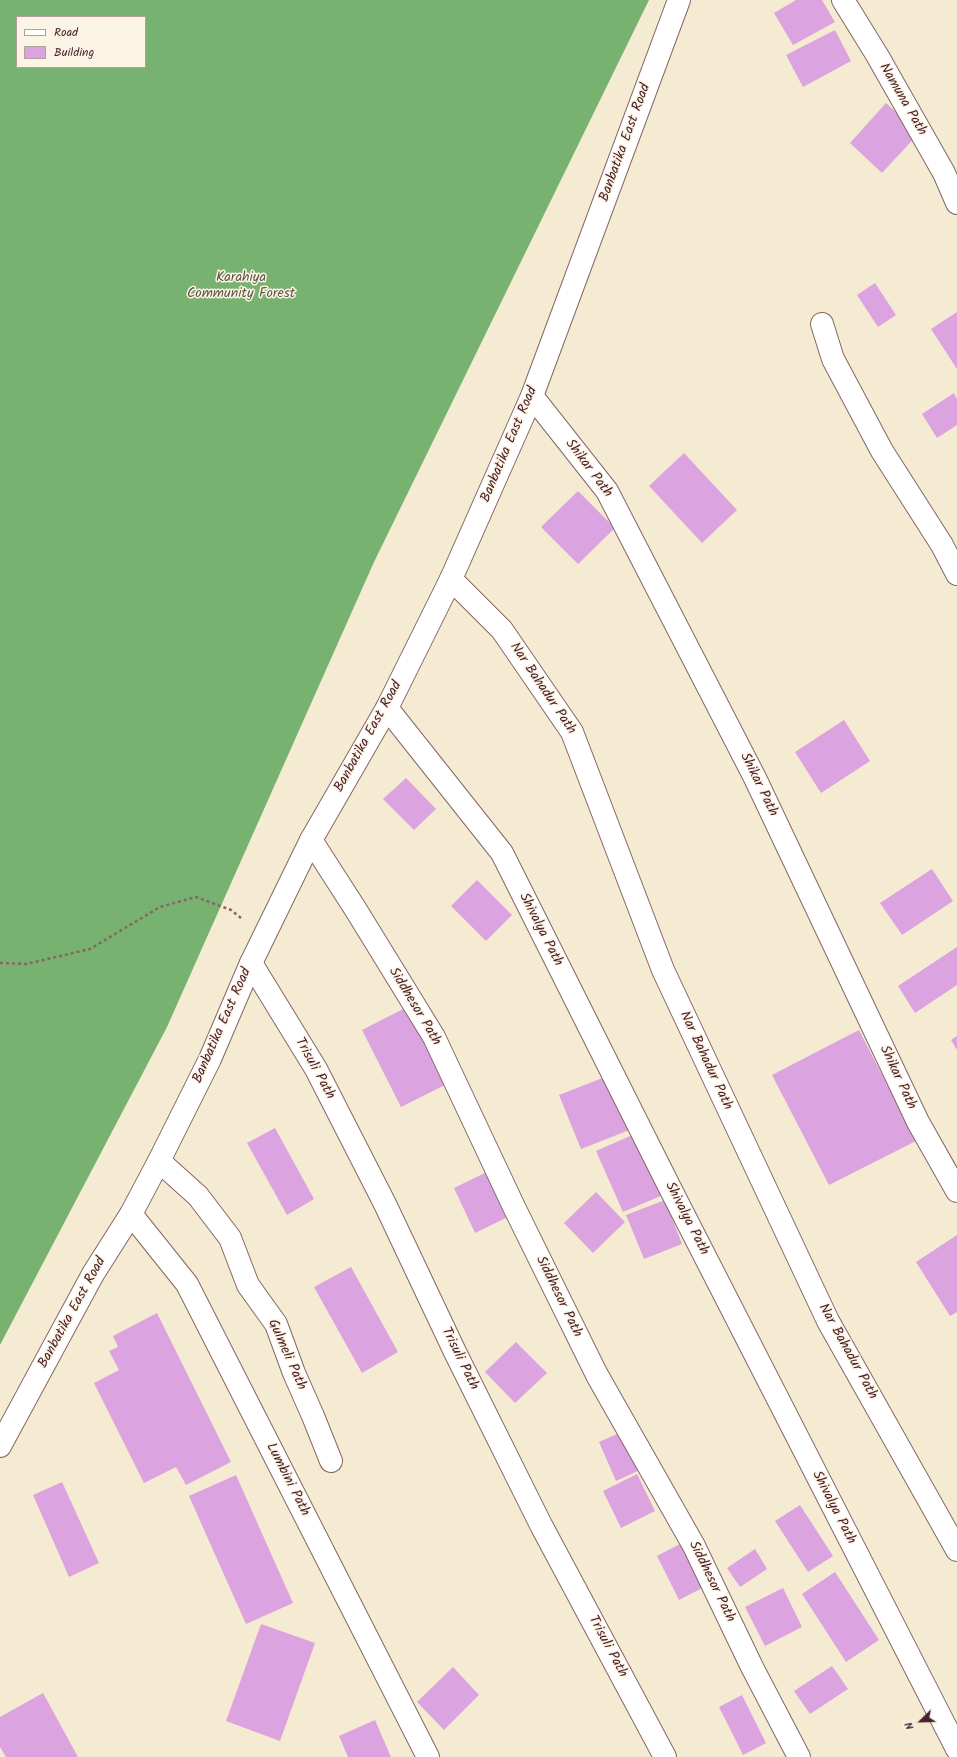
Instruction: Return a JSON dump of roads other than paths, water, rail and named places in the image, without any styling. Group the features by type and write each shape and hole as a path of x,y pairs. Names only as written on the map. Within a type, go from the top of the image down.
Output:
{"street":[{"name":"Banbatika East Road","path":"0,1446 93,1274 131,1214 159,1161 210,1060 250,963 311,840 388,708 452,579 532,396 679,0"},
{"name":"Namuna Path","path":"843,0 877,55 944,173 957,203"},
{"path":"822,324 832,359 879,444 950,541 957,574"},
{"name":"Shikar Path","path":"532,396 607,491 755,778 918,1122 957,1191"},
{"name":"Nar Bahadur Path","path":"452,579 502,630 572,732 663,970 828,1321 957,1550"},
{"name":"Shivalya Path","path":"388,708 502,853 674,1195 957,1749"},
{"name":"Siddhesor Path","path":"311,840 434,1037 514,1206 597,1375 694,1546 752,1667 800,1757"},
{"name":"Trisuli Path","path":"250,963 316,1069 381,1197 538,1518 665,1757"},
{"name":"Gulmeli Path","path":"159,1161 198,1196 230,1238 248,1285 276,1324 294,1373 331,1461"},
{"name":"Lumbini Path","path":"131,1214 187,1284 428,1757"}],"park label":[{"name":"Karahiya Community Forest","path":"241,288"}]}
